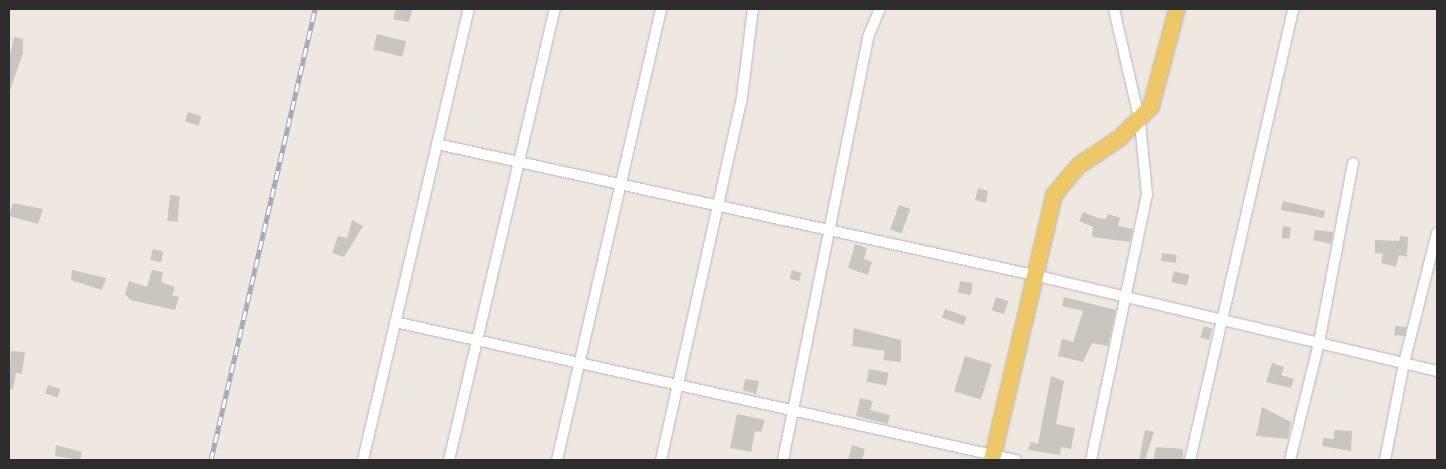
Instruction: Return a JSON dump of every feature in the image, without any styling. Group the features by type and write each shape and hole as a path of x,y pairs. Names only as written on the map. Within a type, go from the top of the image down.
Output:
{"main road":[{"path":"993,457 1054,195 1064,180 1140,122 1162,77 1176,9"}],"street":[{"path":"363,460 469,9"},
{"path":"448,460 555,9"},
{"path":"557,460 623,186 661,9"},
{"path":"661,460 742,97 753,9"},
{"path":"783,460 868,37 880,9"},
{"path":"1091,460 1147,194 1140,122 1114,9"},
{"path":"1118,26 1121,9"},
{"path":"1190,460 1224,320 1294,9"},
{"path":"437,144 828,232 1034,275 1437,371"},
{"path":"1290,460 1319,343 1353,163"},
{"path":"1386,460 1404,363 1437,233"},
{"path":"395,322 993,457 1016,460"}],"building":[{"path":"396,9 412,10 409,22 393,19"},
{"path":"377,34 406,41 402,57 373,50"},
{"path":"14,37 23,39 23,53 10,90 9,60"},
{"path":"188,112 201,116 198,126 185,122"},
{"path":"978,188 988,191 986,203 975,200"},
{"path":"170,195 180,196 177,222 167,221"},
{"path":"1283,201 1325,211 1324,218 1281,210"},
{"path":"13,203 43,209 38,224 9,216"},
{"path":"899,205 910,209 901,234 890,229"},
{"path":"1083,212 1098,218 1106,219 1108,214 1120,218 1118,226 1133,229 1130,242 1092,237 1093,227 1079,221"},
{"path":"352,220 363,226 344,257 332,253 338,236 347,238"},
{"path":"1283,226 1291,227 1289,239 1282,238"},
{"path":"1315,230 1333,232 1331,244 1313,240"},
{"path":"1400,236 1408,237 1407,257 1399,255 1396,267 1381,263 1383,254 1375,253 1375,240 1399,241"},
{"path":"855,244 867,248 864,259 872,262 868,275 848,268"},
{"path":"153,249 164,252 161,262 150,260"},
{"path":"1162,253 1177,255 1176,263 1161,261"},
{"path":"72,270 106,278 102,290 71,280"},
{"path":"152,270 163,272 161,282 175,287 172,295 179,297 175,310 130,300 125,294 129,281 147,287"},
{"path":"792,270 802,273 799,282 789,279"},
{"path":"1174,271 1189,275 1187,286 1171,282"},
{"path":"960,281 973,283 971,295 958,293"},
{"path":"996,297 1008,301 1004,314 992,310"},
{"path":"1064,297 1116,310 1108,346 1092,343 1083,362 1058,356 1062,339 1073,342 1083,311 1062,306"},
{"path":"945,309 967,317 964,325 942,317"},
{"path":"1204,326 1213,329 1209,340 1200,337"},
{"path":"1395,326 1406,327 1405,336 1394,335"},
{"path":"854,328 901,340 901,362 883,360 885,351 852,346"},
{"path":"11,351 25,352 22,374 16,373 13,389 9,389"},
{"path":"965,356 992,364 981,400 954,391"},
{"path":"1272,363 1284,367 1281,375 1294,379 1291,388 1266,382"},
{"path":"869,369 889,373 886,386 867,382"},
{"path":"1051,376 1064,381 1056,424 1075,428 1071,449 1061,447 1060,455 1028,450 1031,442 1038,444"},
{"path":"745,379 759,381 756,394 743,390"},
{"path":"48,385 60,389 58,398 45,394"},
{"path":"860,398 873,401 870,410 890,415 888,424 856,416"},
{"path":"1262,407 1291,422 1288,439 1256,436"},
{"path":"737,414 765,420 761,432 755,431 751,452 730,448"},
{"path":"1145,430 1154,432 1145,460 1139,460"},
{"path":"1334,430 1352,431 1351,451 1322,446 1323,438 1334,439"},
{"path":"56,445 82,452 80,460 55,456"},
{"path":"852,445 865,449 862,460 848,460"},
{"path":"1156,447 1183,449 1183,460 1153,460"}],"railway":[{"path":"211,460 315,9"}]}
